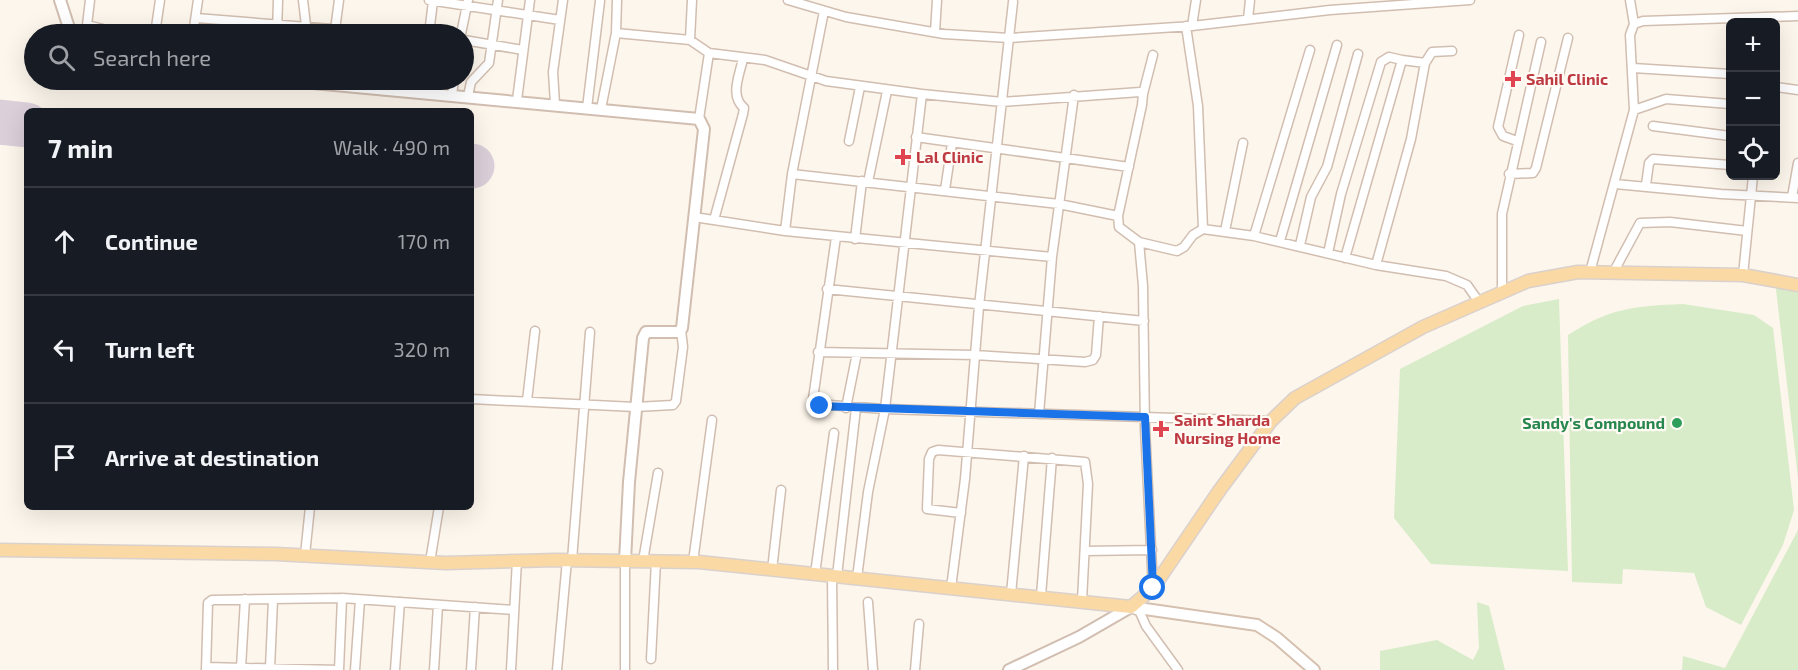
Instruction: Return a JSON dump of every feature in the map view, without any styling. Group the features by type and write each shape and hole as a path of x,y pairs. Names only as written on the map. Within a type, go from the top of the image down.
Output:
{"main road":[{"path":"0,550 305,555 430,562 570,560 693,562 1135,607 1153,588 1219,491 1271,421 1295,398 1423,327 1528,281 1590,272 1743,275 1798,285"}],"street":[{"path":"60,0 68,24"},
{"path":"87,24 90,0"},
{"path":"156,24 160,0"},
{"path":"195,24 198,0"},
{"path":"277,24 278,0"},
{"path":"303,0 306,24"},
{"path":"338,24 339,0"},
{"path":"430,24 431,0 467,2 495,10 560,20"},
{"path":"474,80 487,69 498,0"},
{"path":"517,100 530,0"},
{"path":"555,105 553,72 563,0"},
{"path":"601,109 616,33 617,0"},
{"path":"690,40 692,0"},
{"path":"788,0 825,10 935,32 1009,38 1189,26 1469,0"},
{"path":"935,32 937,0"},
{"path":"1196,0 1189,26 1198,106 1203,230"},
{"path":"1248,19 1250,0"},
{"path":"1590,272 1634,110 1630,35 1634,24 1630,0"},
{"path":"463,24 467,2"},
{"path":"587,108 600,2"},
{"path":"951,588 961,513 967,453 968,411 1013,2"},
{"path":"785,231 792,174 825,10"},
{"path":"1780,18 1798,16"},
{"path":"196,18 265,24"},
{"path":"1634,24 1642,21 1726,20"},
{"path":"616,33 690,40 709,53 765,60 810,77 887,91 1002,102 1129,90 1143,94"},
{"path":"1517,141 1503,136 1498,127 1519,35"},
{"path":"1509,174 1533,173 1536,168 1568,38"},
{"path":"474,42 523,50"},
{"path":"1502,291 1502,214 1509,174 1541,42"},
{"path":"1280,241 1337,45"},
{"path":"1254,236 1310,50"},
{"path":"1376,265 1411,139 1425,63 1432,52 1452,51"},
{"path":"474,399 635,407 675,404 683,347 681,330 704,129 699,119 709,53"},
{"path":"1300,245 1311,196 1327,167 1358,54"},
{"path":"1153,55 1118,216 1119,227 1139,242 1177,251 1184,247 1193,235 1203,230 1225,231 1300,245 1376,265 1458,280 1467,285 1479,303"},
{"path":"1329,254 1341,194 1381,62 1389,57 1425,63"},
{"path":"714,220 743,114 744,108 736,101 735,94 743,58"},
{"path":"1345,258 1402,60"},
{"path":"1633,68 1726,74"},
{"path":"849,141 860,87"},
{"path":"1780,88 1798,90"},
{"path":"408,90 699,119"},
{"path":"452,95 453,90"},
{"path":"468,96 469,90"},
{"path":"855,238 865,181 887,91"},
{"path":"857,578 868,492 885,410 922,94"},
{"path":"1039,414 1052,257 1074,96"},
{"path":"1634,110 1666,99 1726,104"},
{"path":"1653,126 1726,135"},
{"path":"916,137 1129,167"},
{"path":"945,190 952,143"},
{"path":"1225,231 1243,143"},
{"path":"1646,185 1649,163 1653,159 1726,165"},
{"path":"1615,184 1646,185 1721,194 1795,197 1798,163"},
{"path":"792,174 1059,204 1118,216"},
{"path":"1743,275 1753,180"},
{"path":"694,217 836,237 904,242 986,253 1052,257"},
{"path":"1613,273 1640,223 1670,222 1747,231"},
{"path":"836,237 818,352 813,399 815,404 885,410 1271,421"},
{"path":"1139,242 1144,321 1145,417 1153,588"},
{"path":"827,289 1144,321"},
{"path":"818,352 975,355 1044,361 1093,360 1097,351 1099,316"},
{"path":"625,670 625,561 635,407 646,332 673,334 681,330"},
{"path":"527,400 535,331"},
{"path":"557,670 570,560 590,332"},
{"path":"846,408 857,353"},
{"path":"833,670 834,576 856,408"},
{"path":"693,562 712,420"},
{"path":"815,574 834,434"},
{"path":"961,513 927,509 929,459 932,452 938,450 1078,460 1088,467 1082,601"},
{"path":"1011,594 1024,456"},
{"path":"1041,596 1052,458"},
{"path":"643,561 658,474"},
{"path":"772,570 781,490"},
{"path":"305,555 310,510"},
{"path":"430,562 439,510"},
{"path":"1085,551 1152,550"},
{"path":"511,670 517,560"},
{"path":"651,659 656,561"},
{"path":"342,598 339,670 206,669 208,603 218,599 342,598 514,610"},
{"path":"237,668 245,599"},
{"path":"272,668 273,600"},
{"path":"355,670 360,600"},
{"path":"395,670 400,602"},
{"path":"868,602 873,670"},
{"path":"434,670 438,605"},
{"path":"1135,607 1155,640 1178,670"},
{"path":"1013,669 1135,607 1257,625 1277,638 1314,670"},
{"path":"471,670 475,608"},
{"path":"915,670 919,624"}],"green space":[{"path":"1775,281 1798,285 1798,478"},
{"path":"1559,299 1568,571 1431,564 1394,518 1400,369 1523,306"},
{"name":"Sandy's Compound","path":"1683,304 1754,315 1773,328 1794,510 1783,545 1741,625 1706,607 1694,573 1623,569 1622,584 1572,582 1568,335 1597,319 1623,310"},
{"path":"1798,530 1798,670 1682,670 1683,656 1725,668"},
{"path":"1477,602 1489,606 1505,670 1380,670 1380,651 1437,640 1473,660 1479,648"}],"runway":[{"path":"0,122 24,125"}],"place":[{"name":"Sahil Clinic","path":"1513,79"},
{"name":"Lal Clinic","path":"903,157"},
{"name":"Sandy's Compound","path":"1677,423"},
{"name":"Saint Sharda Nursing Home","path":"1161,429"}],"route":[{"path":"820,406 1145,417 1153,588"}]}
